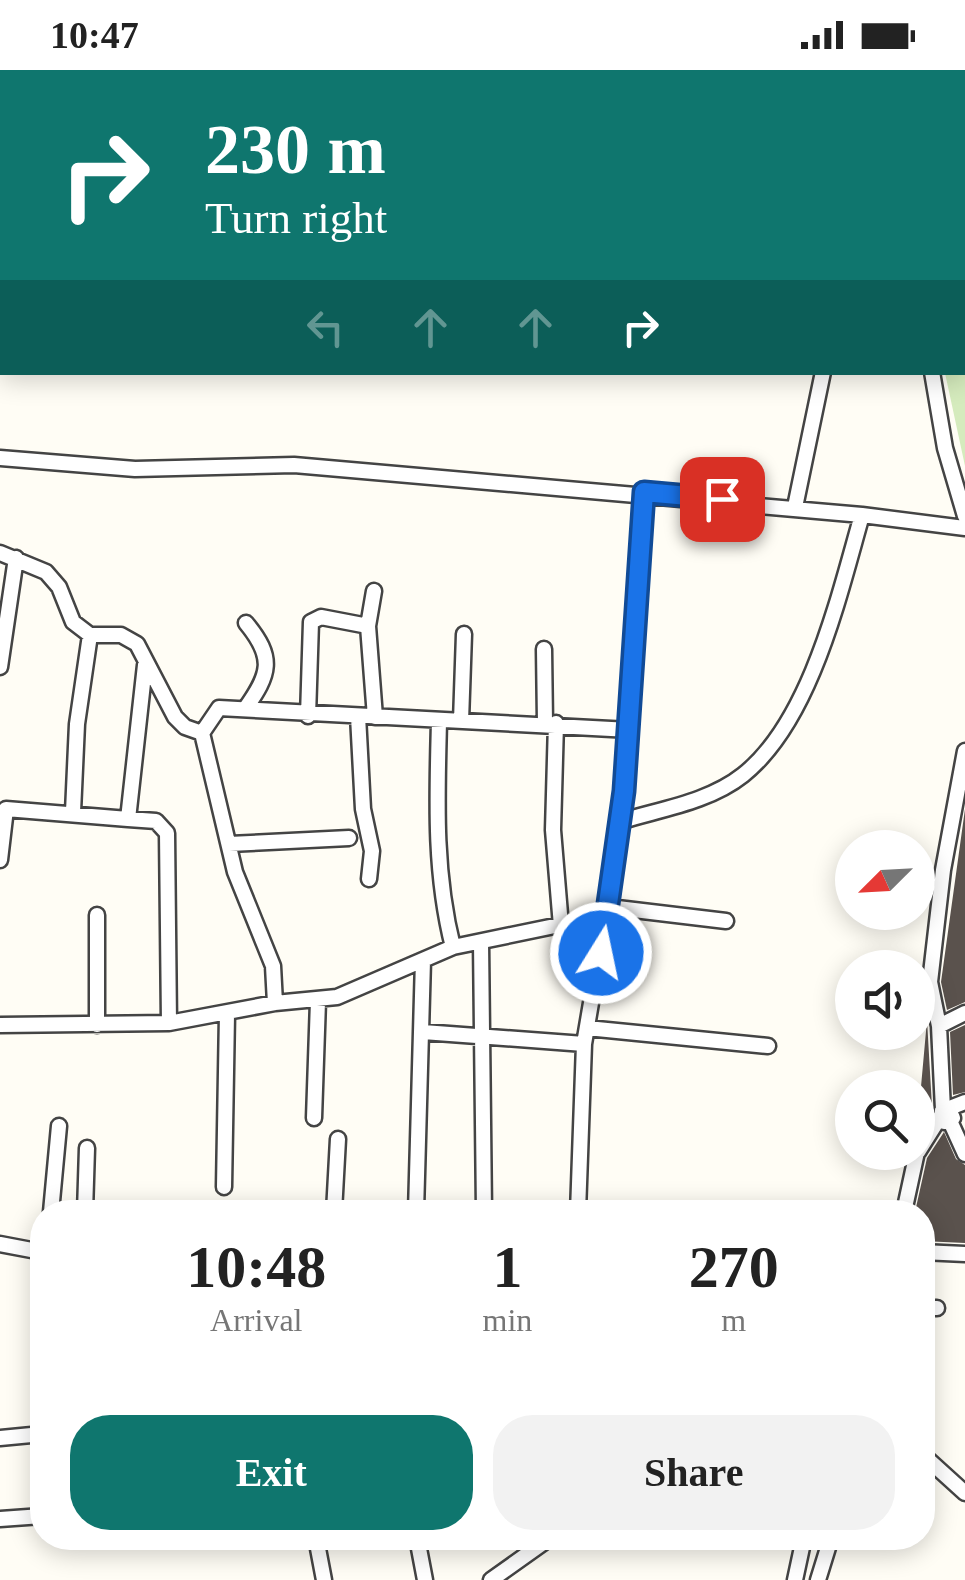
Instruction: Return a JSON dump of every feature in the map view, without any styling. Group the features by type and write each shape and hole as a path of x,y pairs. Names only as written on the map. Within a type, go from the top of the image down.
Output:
{"street":[{"path":"795,507 822,375"},
{"path":"933,375 945,448 965,516"},
{"path":"0,458 135,469 294,465 644,492 965,528"},
{"path":"578,1200 584,1044 622,822 644,492"},
{"path":"622,822 704,797 743,775 777,736 821,656 862,514"},
{"path":"0,553 46,572 59,587 73,622 90,634 121,635 137,644 175,717 185,727 202,732"},
{"path":"0,667 16,558"},
{"path":"374,591 368,626 375,718"},
{"path":"308,716 311,622 320,618 368,626"},
{"path":"245,709 263,684 266,661 263,644 246,623"},
{"path":"73,812 78,724 90,634"},
{"path":"461,721 464,634"},
{"path":"544,649 561,926"},
{"path":"128,819 146,664"},
{"path":"274,1003 273,966 236,872 202,732 219,708 308,716 550,723 630,730"},
{"path":"358,716 363,809 372,851 369,879"},
{"path":"439,722 436,838 443,908 453,947"},
{"path":"965,751 943,870 930,982 950,1114 965,1154"},
{"path":"0,860 3,809 156,822 167,833 168,1023"},
{"path":"230,844 350,838"},
{"path":"0,1024 168,1023 274,1003 318,1001 337,997 453,947 561,926 609,911 726,921"},
{"path":"96,914 96,1025"},
{"path":"481,942 484,1200"},
{"path":"416,1200 423,960"},
{"path":"314,1118 318,1001"},
{"path":"939,1026 965,1013"},
{"path":"224,1187 227,1014"},
{"path":"587,1028 768,1046"},
{"path":"422,1032 584,1044"},
{"path":"950,1114 965,1102"},
{"path":"53,1200 58,1126"},
{"path":"335,1200 338,1139"},
{"path":"85,1200 87,1148"},
{"path":"907,1200 913,1170"},
{"path":"0,1244 30,1250"},
{"path":"935,1253 965,1254"},
{"path":"0,1438 30,1435"},
{"path":"935,1466 965,1494"},
{"path":"0,1519 30,1517"},
{"path":"318,1550 324,1580"},
{"path":"420,1550 426,1580"},
{"path":"491,1580 533,1550"},
{"path":"794,1580 801,1550"},
{"path":"818,1580 827,1550"}],"green space":[{"path":"945,375 965,375 965,466"}],"building":[{"path":"965,809 965,1002 947,1010 941,982"},
{"path":"965,1025 965,1092 953,1095 950,1032"},
{"path":"924,1050 929,1050 930,1070 922,1070"},
{"path":"944,1132 956,1159 965,1165 965,1243 935,1242 935,1200 918,1200 924,1170 935,1170 935,1146"}],"route":[{"path":"601,953 622,822 644,492 722,499"}]}
